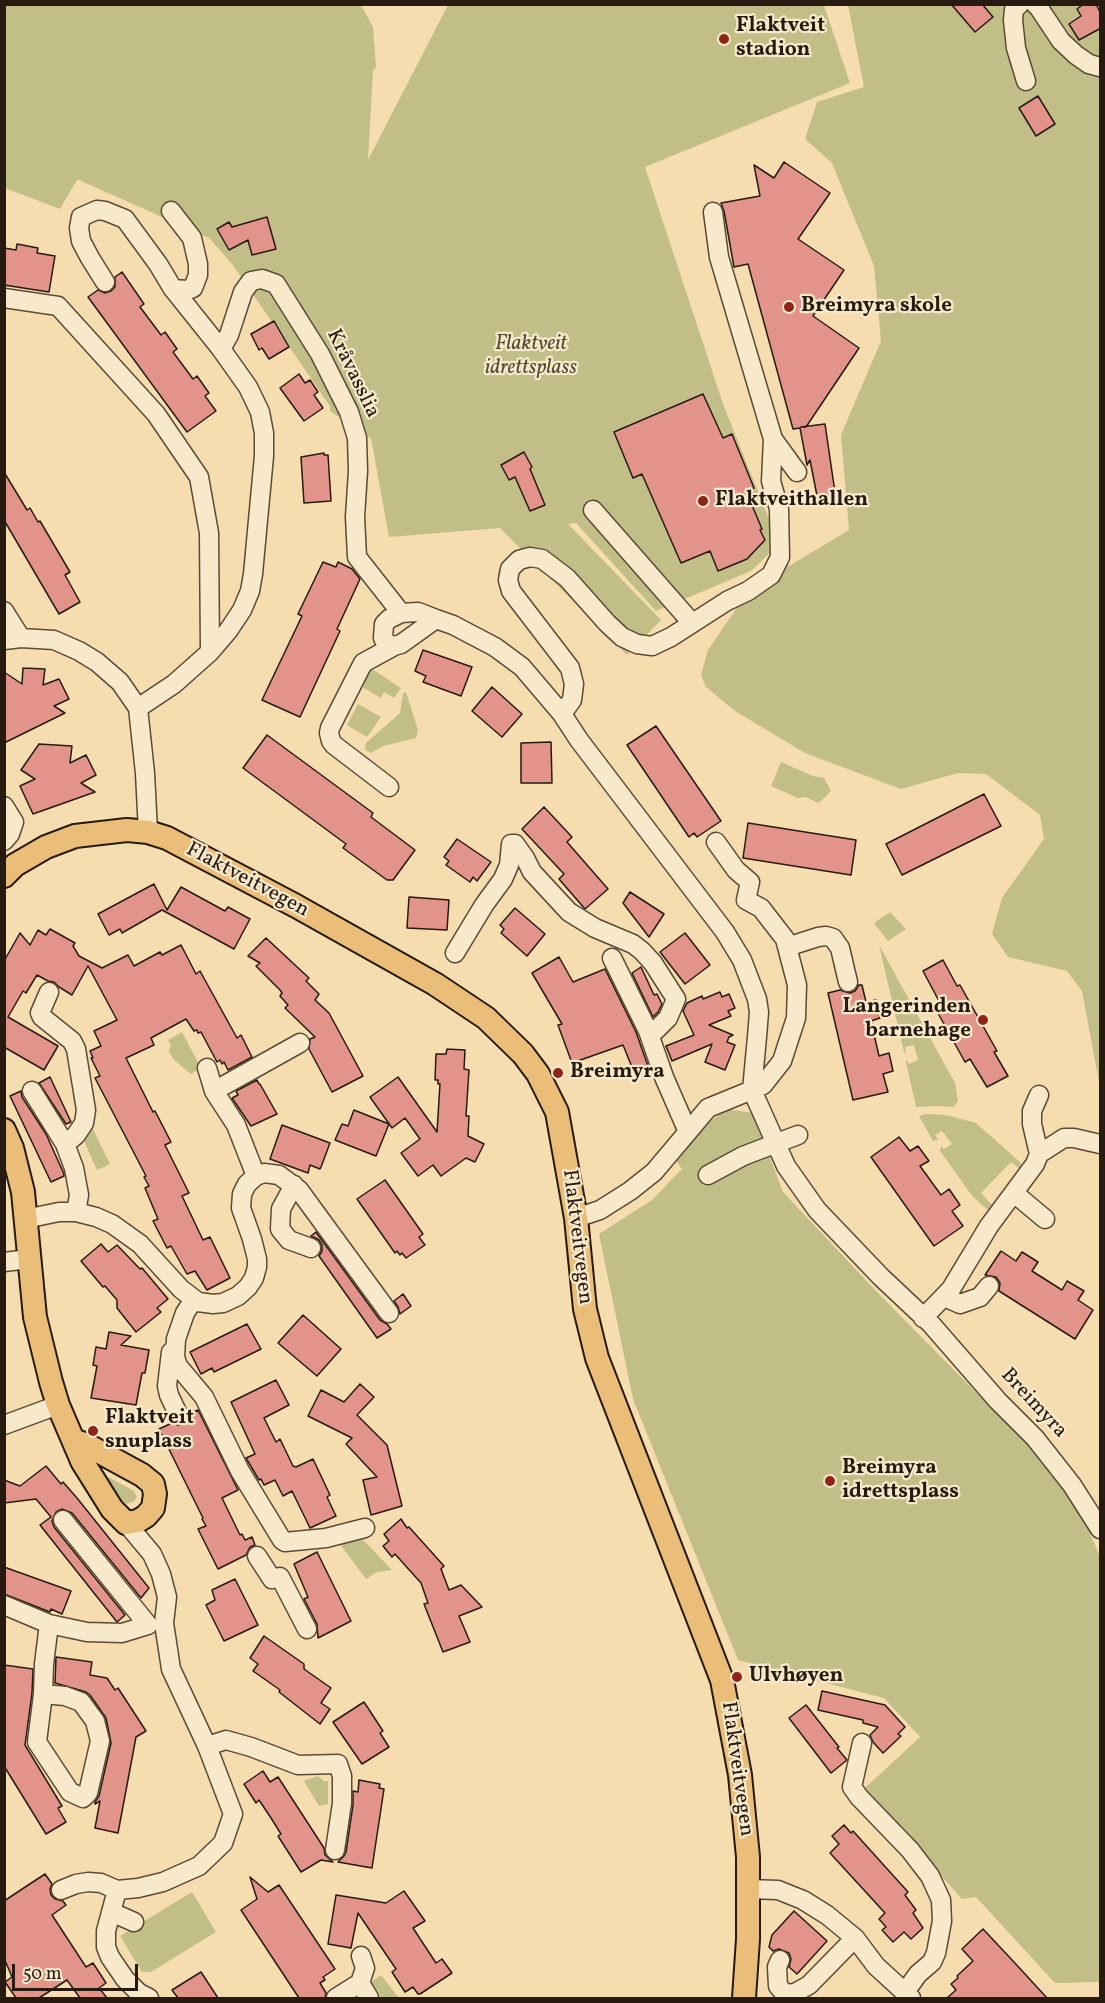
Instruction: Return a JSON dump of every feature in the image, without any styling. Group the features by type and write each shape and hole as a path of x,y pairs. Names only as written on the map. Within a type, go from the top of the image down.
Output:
{"main road":[{"name":"Flaktveitvegen","path":"4,876 15,865 46,847 75,836 127,830 148,832 167,838 297,906 435,984 486,1018 523,1053 538,1074 557,1112 576,1218 585,1309 597,1358 722,1680 741,1787 748,1857 748,1939 744,1998"},
{"path":"4,1130 12,1148 23,1192 35,1317 58,1405 73,1440 97,1487 112,1509 126,1523 138,1521 146,1516 153,1508 155,1494 153,1484 142,1475 87,1445 73,1440"}],"street":[{"path":"1020,4 1014,9 1013,20 1016,48 1026,81"},
{"path":"1035,4 1061,41 1089,64 1101,68"},
{"path":"105,282 81,241 79,228 81,218 97,210 125,219 173,289 249,387 260,412 264,433 264,456 250,591 242,610 210,652 174,684 138,708"},
{"path":"171,211 192,238 198,264 198,275 193,288 173,289"},
{"path":"562,714 572,700 574,684 570,668 511,591 508,580 510,569 519,560 531,557 542,559 567,578 622,637 637,644 652,646 748,591 771,575 780,557 779,509 771,481 773,439 719,256 713,212"},
{"name":"Kråvasslia","path":"221,348 229,335 243,292 251,281 262,279 276,284 320,354 349,412 357,438 358,471 355,518 357,557 401,613"},
{"path":"4,298 58,306 156,414 199,477 208,533 210,652"},
{"path":"773,439 797,472"},
{"path":"593,510 692,623"},
{"path":"4,611 13,639 54,640 79,651 98,662 120,682 138,708 148,832"},
{"name":"Breimyra","path":"401,613 418,612 495,647 522,667 562,714 579,740 725,932 742,960 754,989 759,1012 752,1090 786,1166 817,1210 931,1324 998,1401 1035,1438 1053,1459 1101,1529"},
{"path":"394,646 386,643 383,638 383,628 389,618 401,613"},
{"path":"389,787 334,745 329,733 330,728 363,663 402,644 436,619"},
{"path":"4,806 14,822 10,834 4,841"},
{"path":"576,1218 600,1210 630,1191 654,1172 708,1108 763,1085 782,1062 796,1018 797,985 785,939 761,908 746,900 750,882 736,870 716,842"},
{"path":"455,953 506,874 511,844 515,844 532,872 569,912 595,928 633,944 653,963 676,999 668,1018 656,1030 648,1031"},
{"path":"506,874 532,872"},
{"path":"787,946 818,937 833,938 840,948 848,982"},
{"path":"612,958 648,1031 664,1077 688,1132"},
{"path":"49,992 40,1013 72,1041 76,1049 86,1110 84,1123 76,1135 64,1144"},
{"path":"214,1091 300,1043"},
{"path":"207,1068 214,1091 236,1125 256,1176"},
{"path":"32,1091 64,1144 74,1168 79,1195 76,1212"},
{"path":"923,1318 947,1294 989,1226 1035,1164 1039,1154 1032,1124 1032,1111 1040,1095"},
{"path":"708,1175 742,1156 798,1135"},
{"path":"1039,1154 1064,1138 1101,1144"},
{"path":"25,1219 59,1212 76,1212 96,1217 121,1230 140,1244 181,1289 198,1302 223,1303 244,1292 254,1278 257,1259 241,1208 242,1194 256,1176 264,1173 279,1175 294,1185 313,1207 388,1313"},
{"path":"294,1185 281,1209 280,1229 289,1240 311,1248"},
{"path":"1014,1193 1045,1219"},
{"path":"4,1262 29,1259"},
{"path":"947,1294 951,1300 960,1304 980,1297 989,1286"},
{"path":"178,1414 167,1386 170,1354 185,1313 194,1299"},
{"path":"176,1338 175,1357 178,1366 204,1397 240,1471 282,1540 285,1542 326,1538 365,1528"},
{"path":"4,1425 58,1405"},
{"path":"61,1890 88,1882 101,1883 117,1890 163,1882 199,1866 223,1843 233,1814 207,1746 171,1669 156,1624 63,1520"},
{"path":"126,1523 152,1554 161,1574 167,1597 156,1624"},
{"path":"257,1556 272,1579 280,1577 307,1629"},
{"path":"4,1605 50,1624 87,1632 122,1633 156,1624"},
{"path":"43,1694 65,1696 81,1701 95,1721 100,1742 88,1793 83,1798 70,1792 37,1742 50,1624"},
{"path":"207,1746 226,1740 251,1747 298,1766 338,1764 342,1776 342,1803 334,1850"},
{"path":"747,1889 778,1890 803,1900 827,1915 855,1938 876,1966 908,1995 918,1974 932,1962 936,1953 942,1921 941,1900 930,1876 910,1850 852,1787 862,1743"},
{"path":"117,1890 106,1931 106,1947 125,1979 139,1993 148,1998"},
{"path":"111,1912 134,1922"},
{"path":"780,1960 773,1992 785,1994 800,1991 809,1985 855,1938"},
{"path":"336,1998 364,1991 364,1968 361,1956"}],"green space":[{"name":"Flaktveit idrettsplass","path":"4,5 361,5 373,27 376,67 373,71 368,160 448,5 824,5 850,83 645,167 723,404 775,534 773,550 751,571 656,611 576,523 568,524 661,620 627,655 500,528 389,537 371,438 330,411 330,406 232,264 209,238 79,180 60,209 5,188"},
{"path":"848,5 1100,5 1099,1082 1082,991 1067,971 1008,957 992,934 1002,898 1044,839 1040,815 986,774 958,773 901,789 805,753 735,711 706,687 701,675 708,650 749,590 849,530 841,435 881,341 874,266 832,163 805,139 817,102 864,87"},
{"path":"369,667 401,688 394,698 384,692 381,698 359,685"},
{"path":"406,692 418,730 416,738 383,746 371,753 367,751 366,743 400,713 403,693"},
{"path":"358,704 381,717 367,737 347,725"},
{"path":"781,762 813,776 824,778 831,791 818,803 806,797 798,798 771,786"},
{"path":"890,912 906,929 888,941 874,923"},
{"path":"879,945 955,1083 958,1101 954,1107 916,1107 906,1062 907,1060 909,1064 918,1060 914,1045 905,1047 906,1054 904,1052"},
{"path":"182,1032 201,1068 191,1074 173,1059 169,1051 171,1045 168,1040"},
{"path":"727,1109 753,1113 783,1192 875,1290 1029,1446 1081,1512 1100,1557 1100,1982 1055,1983 976,1897 962,1899 864,1789 920,1737 884,1698 738,1660 633,1399 599,1234 652,1200 682,1169 676,1161 700,1129"},
{"path":"946,1115 976,1123 1020,1162 1022,1167 1020,1169 1011,1162 981,1193 994,1207 989,1211 973,1197 940,1151 941,1146 944,1149 952,1144 942,1131 935,1135 938,1140 933,1141 919,1116"},
{"path":"89,1121 110,1164 97,1170 84,1141"},
{"path":"103,1474 134,1491 137,1497 134,1501 127,1504 120,1500"},
{"path":"360,1537 392,1570 377,1572 366,1579 336,1539"},
{"path":"318,1776 328,1781 328,1804 319,1806 304,1781"},
{"path":"192,1892 216,1932 151,1972 142,1972 120,1936"},
{"path":"381,1975 399,1998 382,1998 371,1982"}],"building":[{"path":"951,4 982,4 993,17 975,32"},
{"path":"1084,4 1096,4 1101,14 1101,28 1079,40 1069,24 1081,16 1077,9"},
{"path":"1038,96 1055,124 1036,136 1019,108"},
{"path":"784,162 830,193 798,239 844,270 813,316 859,348 806,426 825,424 837,506 818,501 810,460 807,465 800,428 793,429 748,264 734,267 721,203 760,196 754,165 774,178"},
{"path":"267,217 276,249 252,255 248,240 229,250 217,229 229,222 232,227"},
{"path":"17,244 38,248 37,253 55,256 49,292 4,285 4,248 16,250"},
{"path":"122,272 144,304 140,307 161,335 165,332 177,349 173,352 193,379 197,376 209,393 205,396 216,411 187,432 88,297 98,290 105,293 111,291 115,287 115,277"},
{"path":"274,321 289,347 269,359 262,348 259,350 251,334"},
{"path":"299,374 305,383 310,380 318,392 314,395 323,408 304,421 280,388"},
{"name":"Flaktveithallen","path":"703,394 723,438 732,434 754,488 746,491 765,540 747,559 718,571 710,551 681,563 642,474 633,478 614,432"},
{"path":"524,452 532,467 530,469 545,505 530,511 515,477 509,480 501,465"},
{"path":"324,453 328,455 331,501 304,503 301,457"},
{"path":"4,472 27,510 30,508 38,522 40,521 70,572 65,575 80,602 59,614 4,520"},
{"path":"323,562 336,567 338,562 352,569 360,579 337,629 340,631 300,717 262,700 302,616 298,614"},
{"path":"423,650 472,667 461,696 423,682 426,676 415,671"},
{"path":"23,668 45,669 43,685 59,679 69,699 54,706 65,713 4,743 4,672 22,684"},
{"path":"492,687 522,714 502,737 472,711"},
{"path":"656,726 721,821 697,837 694,833 689,837 627,745"},
{"path":"267,735 373,813 371,817 415,850 393,880 387,880 343,848 346,844 243,768"},
{"path":"551,742 552,783 521,783 521,743"},
{"path":"39,744 72,746 70,763 86,755 96,775 81,783 95,792 33,814 20,786 35,779 21,770"},
{"path":"984,794 1001,826 902,875 886,844"},
{"path":"544,807 572,837 567,842 608,889 585,909 559,879 564,874 522,829"},
{"path":"748,823 856,840 851,875 743,858"},
{"path":"457,839 491,862 477,881 473,877 470,882 446,865 449,861 444,857"},
{"path":"154,884 167,910 181,887 225,911 228,907 250,919 234,949 162,910 122,933 120,929 109,935 98,914"},
{"path":"630,892 664,914 649,937 623,903"},
{"path":"409,897 449,900 447,930 407,928"},
{"path":"515,908 545,934 527,956 501,933 504,929 500,925"},
{"path":"50,929 75,943 73,946 79,956 102,968 128,955 134,966 160,952 162,955 181,945 196,974 200,971 237,1038 241,1035 252,1057 228,1070 224,1062 222,1064 220,1060 217,1062 201,1032 194,1031 186,1019 151,1038 154,1045 126,1058 171,1142 165,1145 189,1193 182,1196 203,1240 210,1237 230,1278 207,1290 195,1271 187,1274 171,1246 167,1248 153,1221 158,1219 145,1188 149,1186 144,1177 146,1176 95,1078 100,1076 90,1051 101,1046 94,1031 117,1020 88,966 72,995 54,982 37,975 26,993 23,991 8,1017 58,1046 44,1070 4,1047 4,961 20,933 30,945 38,930 46,935"},
{"path":"685,933 710,965 685,984 660,952"},
{"path":"266,938 309,978 306,981 319,994 315,1000 329,1013 363,1076 332,1092 309,1049 310,1039 315,1037 285,1008 288,1005 280,996 282,993 280,990 256,966 260,963 248,956"},
{"path":"559,957 573,982 605,969 636,1032 648,1066 634,1072 623,1045 572,1063 558,1025 562,1024 532,973"},
{"path":"943,960 957,986 960,985 997,1051 994,1052 1008,1076 987,1087 970,1059 965,1062 934,1006 940,1003 923,971"},
{"path":"641,967 654,995 657,994 662,1004 653,1017 632,973"},
{"path":"859,985 862,985 866,1002 876,1000 880,1018 871,1021 879,1056 889,1053 893,1071 883,1074 888,1092 853,1100 828,993 840,990 850,993 855,991"},
{"path":"720,992 722,997 729,994 735,1008 728,1011 731,1016 709,1025 733,1035 727,1042 735,1045 725,1070 705,1062 712,1044 672,1061 666,1046 694,1035 683,1011 687,1003 702,996 703,999"},
{"path":"447,1049 465,1050 464,1069 469,1070 466,1116 469,1116 468,1136 484,1144 475,1162 466,1158 441,1176 433,1165 418,1176 401,1153 420,1139 405,1118 392,1128 370,1097 398,1077 437,1132 440,1084 438,1080 435,1080 436,1054 446,1054"},
{"path":"50,1077 71,1122 66,1124 39,1083"},
{"path":"257,1080 277,1114 251,1126 232,1098 238,1095 236,1091"},
{"path":"21,1091 22,1097 46,1134 64,1174 51,1182 10,1096"},
{"path":"354,1110 389,1124 376,1156 335,1140 342,1124 348,1126"},
{"path":"282,1125 330,1143 320,1169 310,1165 308,1173 270,1159"},
{"path":"899,1137 910,1151 918,1146 929,1161 920,1166 941,1195 949,1189 960,1205 952,1211 963,1226 934,1246 871,1157"},
{"path":"385,1180 423,1234 419,1237 425,1245 406,1258 402,1253 400,1255 397,1251 395,1253 357,1199"},
{"path":"316,1232 380,1320 391,1329 377,1338 319,1256 322,1245 319,1240 311,1236"},
{"path":"101,1244 108,1252 117,1245 140,1269 142,1268 168,1299 157,1308 161,1312 136,1332 117,1308 117,1300 81,1261"},
{"path":"1001,1251 1016,1261 1022,1252 1038,1262 1032,1271 1062,1290 1067,1281 1084,1291 1078,1300 1093,1310 1075,1339 999,1291 1000,1283 996,1277 985,1275"},
{"path":"403,1294 411,1306 400,1314 394,1301"},
{"path":"303,1315 341,1349 317,1376 278,1343"},
{"path":"247,1324 261,1349 214,1372 212,1368 201,1374 190,1352"},
{"path":"109,1332 131,1336 121,1345 149,1350 136,1405 91,1398 97,1366 93,1365 96,1347 106,1349"},
{"path":"276,1380 289,1405 264,1418 276,1442 280,1439 293,1466 296,1467 313,1459 330,1495 327,1497 336,1516 310,1528 292,1491 283,1496 275,1480 264,1485 261,1479 259,1480 246,1458 255,1454 231,1402"},
{"path":"360,1384 374,1397 357,1415 387,1445 402,1506 371,1515 363,1480 377,1477 346,1444 352,1438 308,1416 321,1390 344,1402"},
{"path":"198,1410 238,1490 222,1498 240,1535 242,1534 245,1540 252,1537 255,1545 250,1547 246,1555 218,1569 198,1529 206,1526 203,1518 159,1429 172,1423 183,1424 188,1420 189,1414"},
{"path":"46,1466 77,1498 149,1588 141,1598 72,1513 62,1509 56,1512 52,1521 54,1527 125,1615 117,1622 40,1525 51,1517 36,1499 4,1503 4,1480 20,1486"},
{"path":"401,1519 444,1566 441,1569 449,1590 461,1585 482,1607 459,1616 470,1642 443,1652 424,1604 428,1603 421,1583 395,1554 392,1557 383,1546 389,1541 384,1534"},
{"path":"317,1552 351,1621 318,1638 317,1624 304,1599 308,1597 294,1564"},
{"path":"4,1567 71,1591 62,1614 51,1609 50,1612 4,1594"},
{"path":"235,1579 258,1625 224,1641 206,1605 215,1600 212,1590"},
{"path":"264,1636 304,1664 304,1669 331,1688 321,1703 330,1709 320,1724 279,1692 280,1690 253,1671 258,1664 250,1658"},
{"path":"56,1657 92,1662 90,1675 107,1678 115,1690 118,1688 146,1731 136,1737 118,1833 95,1828 100,1801 95,1804 95,1802 99,1796 111,1743 106,1718 86,1692 55,1683"},
{"path":"4,1665 33,1669 25,1745 62,1806 58,1808 66,1822 46,1834 4,1766"},
{"path":"822,1691 885,1705 905,1727 898,1734 901,1736 883,1753 870,1735 878,1727 863,1723 863,1720 818,1710"},
{"path":"364,1702 383,1731 380,1733 389,1747 362,1764 333,1722"},
{"path":"806,1705 847,1760 831,1773 789,1718"},
{"path":"263,1771 270,1782 278,1777 324,1848 325,1855 333,1862 321,1860 301,1872 278,1836 281,1834 271,1818 259,1800 256,1803 244,1784"},
{"path":"359,1780 380,1784 379,1788 384,1789 372,1868 338,1862 346,1852 353,1791 358,1792"},
{"path":"844,1825 851,1833 853,1831 908,1892 905,1895 916,1910 913,1913 923,1928 911,1939 904,1932 893,1942 882,1930 886,1927 879,1919 885,1913 830,1853 839,1844 832,1836"},
{"path":"45,1874 52,1884 51,1895 66,1905 52,1915 86,1967 93,1963 106,1983 99,1988 107,1998 80,1998 67,1980 39,1998 16,1998 5,1982 12,1977 4,1958 4,1901"},
{"path":"250,1877 268,1892 279,1885 335,1969 323,1977 325,1980 320,1983 326,1993 325,1998 299,1998 241,1910 257,1899"},
{"path":"404,1891 425,1921 413,1928 436,1963 442,1959 452,1973 420,1994 413,1987 405,1992 392,1972 396,1969 358,1913 351,1948 328,1944 336,1895 386,1903"},
{"path":"794,1911 827,1941 797,1974 789,1967 791,1959 789,1953 779,1949 773,1951 769,1947 772,1935"},
{"path":"983,1929 1047,1998 947,1998 956,1990 951,1984 973,1961 962,1949"},
{"path":"201,1972 218,1998 178,1998 172,1990"}],"place":[{"name":"Flaktveit stadion","path":"724,39"},
{"name":"Breimyra skole","path":"789,307"},
{"name":"Flaktveithallen","path":"703,501"},
{"name":"Langerinden barnehage","path":"983,1020"},
{"name":"Breimyra","path":"558,1073"},
{"name":"Flaktveit snuplass","path":"93,1431"},
{"name":"Breimyra idrettsplass","path":"830,1481"},
{"name":"Ulvhøyen","path":"737,1677"}]}
